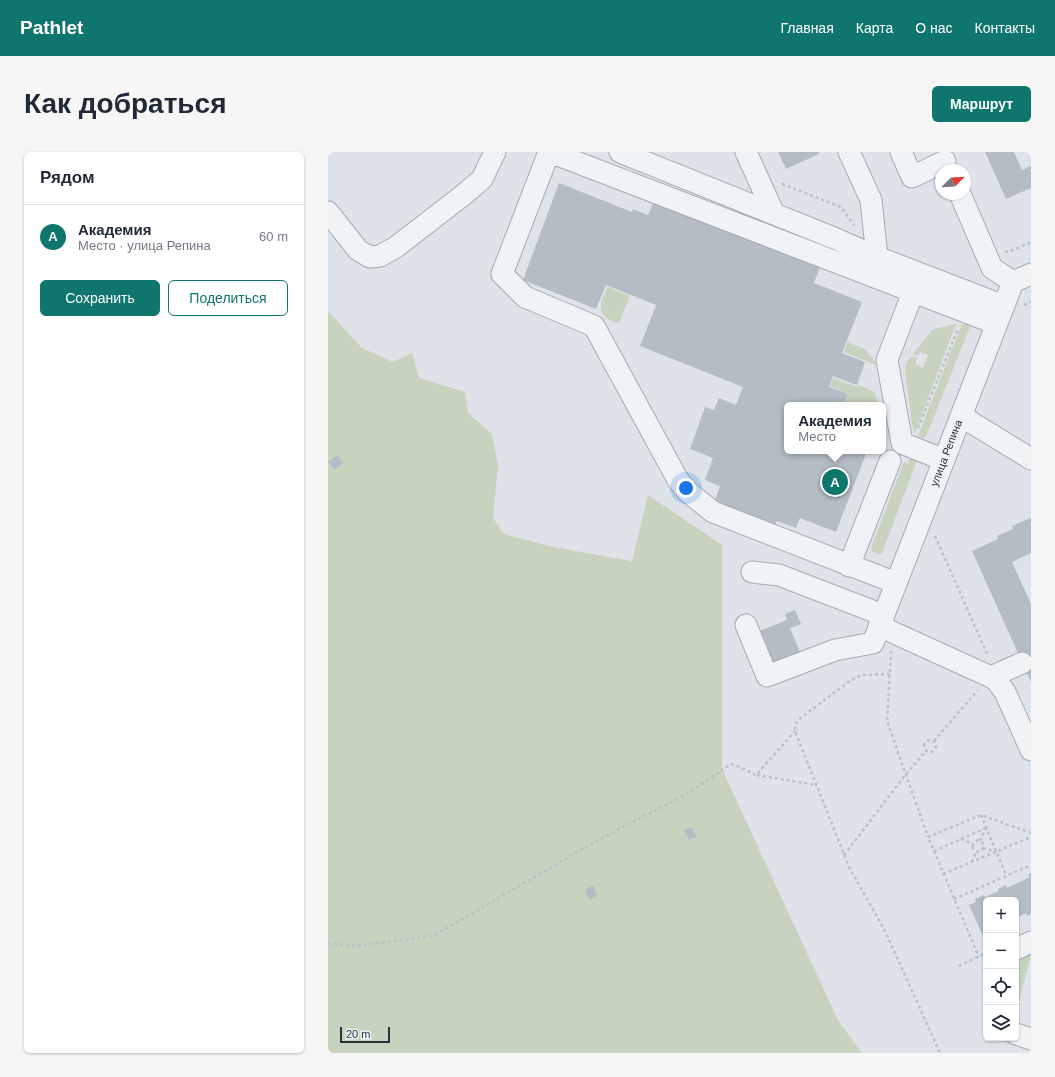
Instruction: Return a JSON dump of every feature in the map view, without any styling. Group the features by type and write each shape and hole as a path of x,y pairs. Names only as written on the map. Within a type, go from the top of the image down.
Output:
{"street":[{"path":"328,212 358,250 370,257 380,256 396,247 462,196 482,178 495,152"},
{"path":"896,583 713,512 687,491 678,480 594,326 525,297 502,274 549,152 964,312 1000,315"},
{"path":"620,152 877,257 1000,315"},
{"path":"746,152 774,214"},
{"path":"849,152 870,200 877,257"},
{"path":"901,152 912,176 945,161"},
{"path":"963,200 992,268 1022,278"},
{"name":"улица Репина","path":"882,629 896,583 1000,315 1022,278"},
{"path":"913,292 887,360 902,443 944,460"},
{"path":"961,416 1031,459"},
{"path":"849,566 890,461"},
{"path":"752,572 779,575 882,629 992,676 1005,692 1031,750"},
{"path":"746,625 767,676 835,650 882,629"},
{"path":"992,676 1022,663"},
{"path":"1019,948 1031,942"}],"path":[{"path":"780,184 841,207 854,226"},
{"path":"911,446 964,312"},
{"path":"924,511 992,676 934,742"},
{"path":"882,629 890,674 887,721 928,837 979,956"},
{"path":"890,674 862,675 851,680 798,720 795,725 795,731 844,855 885,931 940,1053"},
{"path":"756,775 795,731"},
{"path":"926,751 924,746 925,742 930,740 934,742"},
{"path":"926,751 930,753 934,751 936,743 934,742"},
{"path":"844,855 906,774 926,751"},
{"path":"328,943 353,946 433,936 600,839 686,794 731,764 756,775 817,785"},
{"path":"928,837 981,815 1031,833"},
{"path":"981,815 1006,875"},
{"path":"934,851 986,828"},
{"path":"980,841 986,828"},
{"path":"944,874 1031,836"},
{"path":"961,839 973,844"},
{"path":"973,844 976,841 980,841"},
{"path":"980,841 983,844 983,848"},
{"path":"973,844 973,848 976,851"},
{"path":"976,851 980,851 983,848 996,852"},
{"path":"972,862 976,851"},
{"path":"954,899 1031,864"},
{"path":"959,966 983,954"}],"green space":[{"path":"608,287 630,296 619,323 606,318 601,309 601,303"},
{"path":"328,311 362,348 393,362 412,353 419,378 465,392 468,413 492,434 498,466 493,518 504,534 553,547 632,561 648,495 722,545 722,769 839,1022 862,1053 328,1053"},
{"path":"956,324 915,433 912,424 905,372 906,363 912,356 917,358 915,364 923,368 928,355 920,352 918,356 913,354 932,330"},
{"path":"962,324 971,324 927,434 922,438 918,436"},
{"path":"847,342 865,349 876,365 844,352"},
{"path":"833,378 858,387 859,385 874,392 877,402 845,402 848,394 830,387"},
{"path":"911,455 917,461 882,553 879,554 872,551 871,548 904,462 908,464"},
{"path":"1031,946 1031,955 1019,1000 1019,969 1019,951"}],"building":[{"path":"778,152 819,152 819,154 786,169"},
{"path":"985,152 1014,152 1022,170 1031,166 1031,188 1006,199"},
{"path":"559,183 632,212 633,209 648,215 654,201 820,267 814,283 862,302 842,353 865,362 857,385 833,376 829,387 848,394 844,402 784,402 784,454 866,454 836,532 800,518 796,528 777,521 773,530 713,506 720,486 705,480 713,458 690,449 705,407 714,410 719,398 736,405 743,387 640,346 656,305 606,285 596,309 523,280"},
{"path":"337,455 343,463 335,470 328,462"},
{"path":"1031,518 1031,553 1012,562 1031,604 1031,682 972,551 998,539 997,536 1013,529 1012,526"},
{"path":"795,610 801,624 790,628 800,652 769,664 757,632 787,620 785,614"},
{"path":"692,827 696,837 689,840 684,830"},
{"path":"1031,873 1031,914 1027,916 1026,913 1019,916 1019,897 985,897 999,891 998,889 1006,885 1007,888 1030,877 1028,875"},
{"path":"593,886 597,896 590,900 585,890"},
{"path":"984,895 983,936 969,905 976,902 975,899"}],"place":[{"name":"Академия","path":"835,482"}]}
